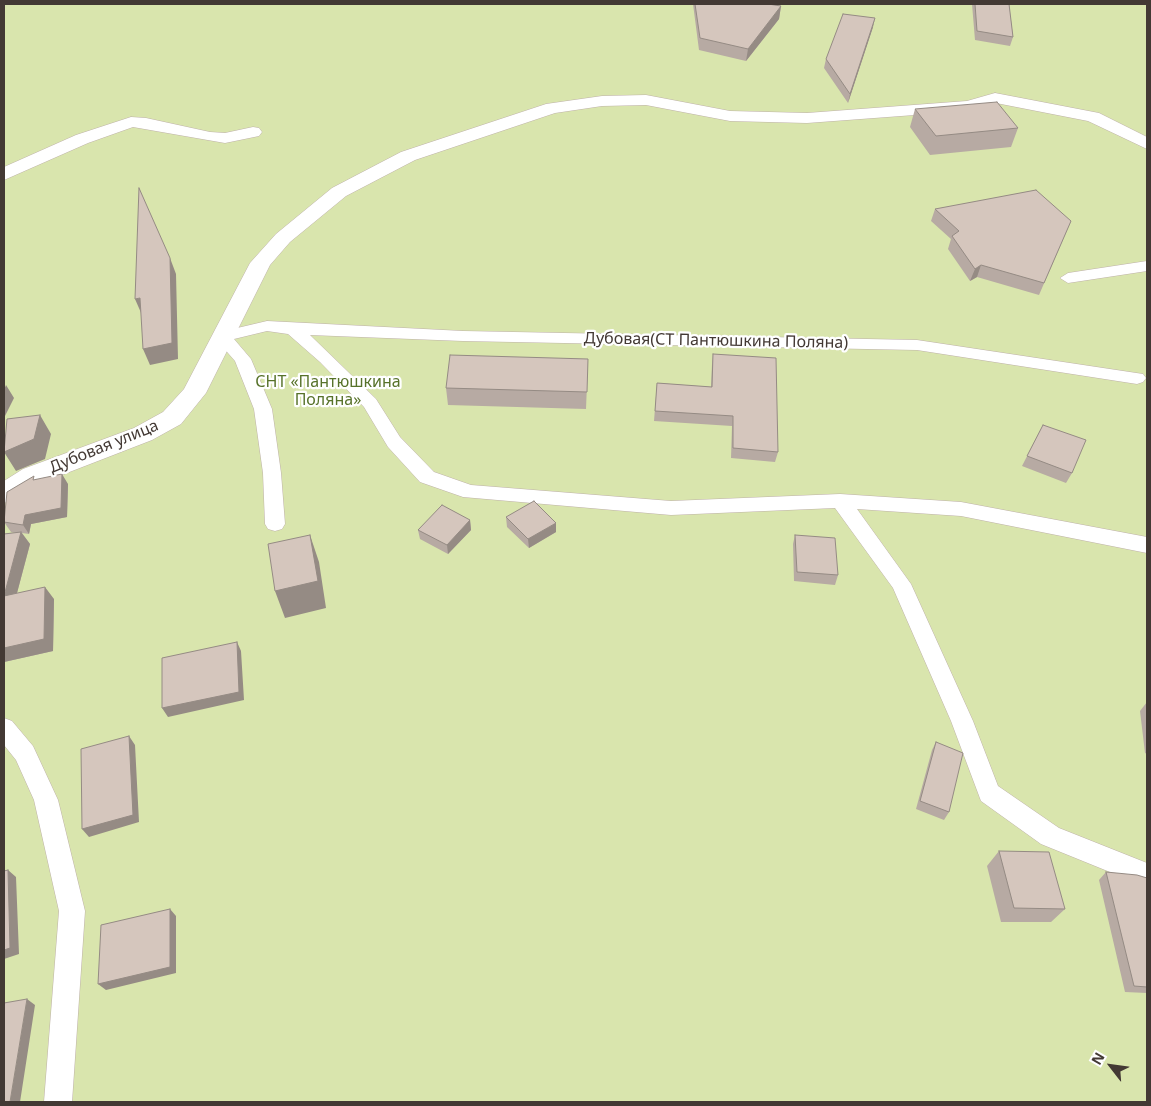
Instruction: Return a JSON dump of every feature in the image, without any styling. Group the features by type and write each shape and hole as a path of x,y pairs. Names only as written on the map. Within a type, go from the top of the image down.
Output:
{"street":[{"path":"222,336 261,263 283,238 339,192 408,156 552,108 602,101 646,100 730,116 808,118 968,106 994,98 1058,108 1093,116 1147,144"},
{"path":"4,174 82,139 131,122 146,123 210,137 225,138 253,132"},
{"name":"Дубовая улица","path":"4,493 32,476 143,434 172,418 194,393 222,336"}],"lane":[{"path":"1068,278 1147,266"},
{"name":"Дубовая(СТ Пантюшкина Поляна)","path":"222,336 268,326 293,329 463,336 917,345 1137,378"},
{"path":"293,329 326,358 370,403 394,442 427,476 470,492 516,494 671,508 840,501 961,510 1147,544"},
{"path":"222,336 243,359 263,409 272,473 275,524"},
{"path":"840,501 902,584 962,721 990,793 1050,836 1147,875"},
{"path":"4,728 25,753 46,800 72,911 58,1102"}],"green space":[{"name":"СНТ «Пантюшкина Поляна»","path":"4,4 1147,4 1147,1102 4,1102"}],"building":[{"path":"695,4 768,4 781,6 748,49 700,38"},
{"path":"975,4 1009,4 1013,37 977,31"},
{"path":"843,14 875,18 850,94 826,59"},
{"path":"997,102 1018,128 936,136 915,109"},
{"path":"139,188 170,258 172,343 143,349 140,298 135,299"},
{"path":"1036,190 1071,221 1044,283 981,265 975,269 952,236 959,231 935,209"},
{"path":"713,354 776,358 778,452 733,448 733,416 655,411 657,383 712,387"},
{"path":"450,355 588,359 587,392 446,388"},
{"path":"40,415 34,439 4,452 7,419"},
{"path":"1043,425 1086,440 1072,473 1027,456"},
{"path":"62,474 61,508 25,515 23,525 4,522 7,492 34,476 33,480"},
{"path":"534,501 556,523 528,539 506,517"},
{"path":"442,505 470,520 447,545 418,530"},
{"path":"21,532 4,596 4,534"},
{"path":"310,535 318,581 275,591 268,544"},
{"path":"795,535 835,538 838,575 797,572"},
{"path":"45,587 44,639 4,648 4,596"},
{"path":"237,642 239,692 162,708 162,658"},
{"path":"129,736 133,815 82,829 81,749"},
{"path":"936,742 963,753 949,812 920,801"},
{"path":"999,851 1049,852 1065,909 1014,908"},
{"path":"8,870 10,948 4,950 4,871"},
{"path":"1106,872 1137,875 1147,878 1147,987 1134,986"},
{"path":"170,909 170,967 98,984 101,925"},
{"path":"27,999 10,1102 4,1102 4,1003"}]}
